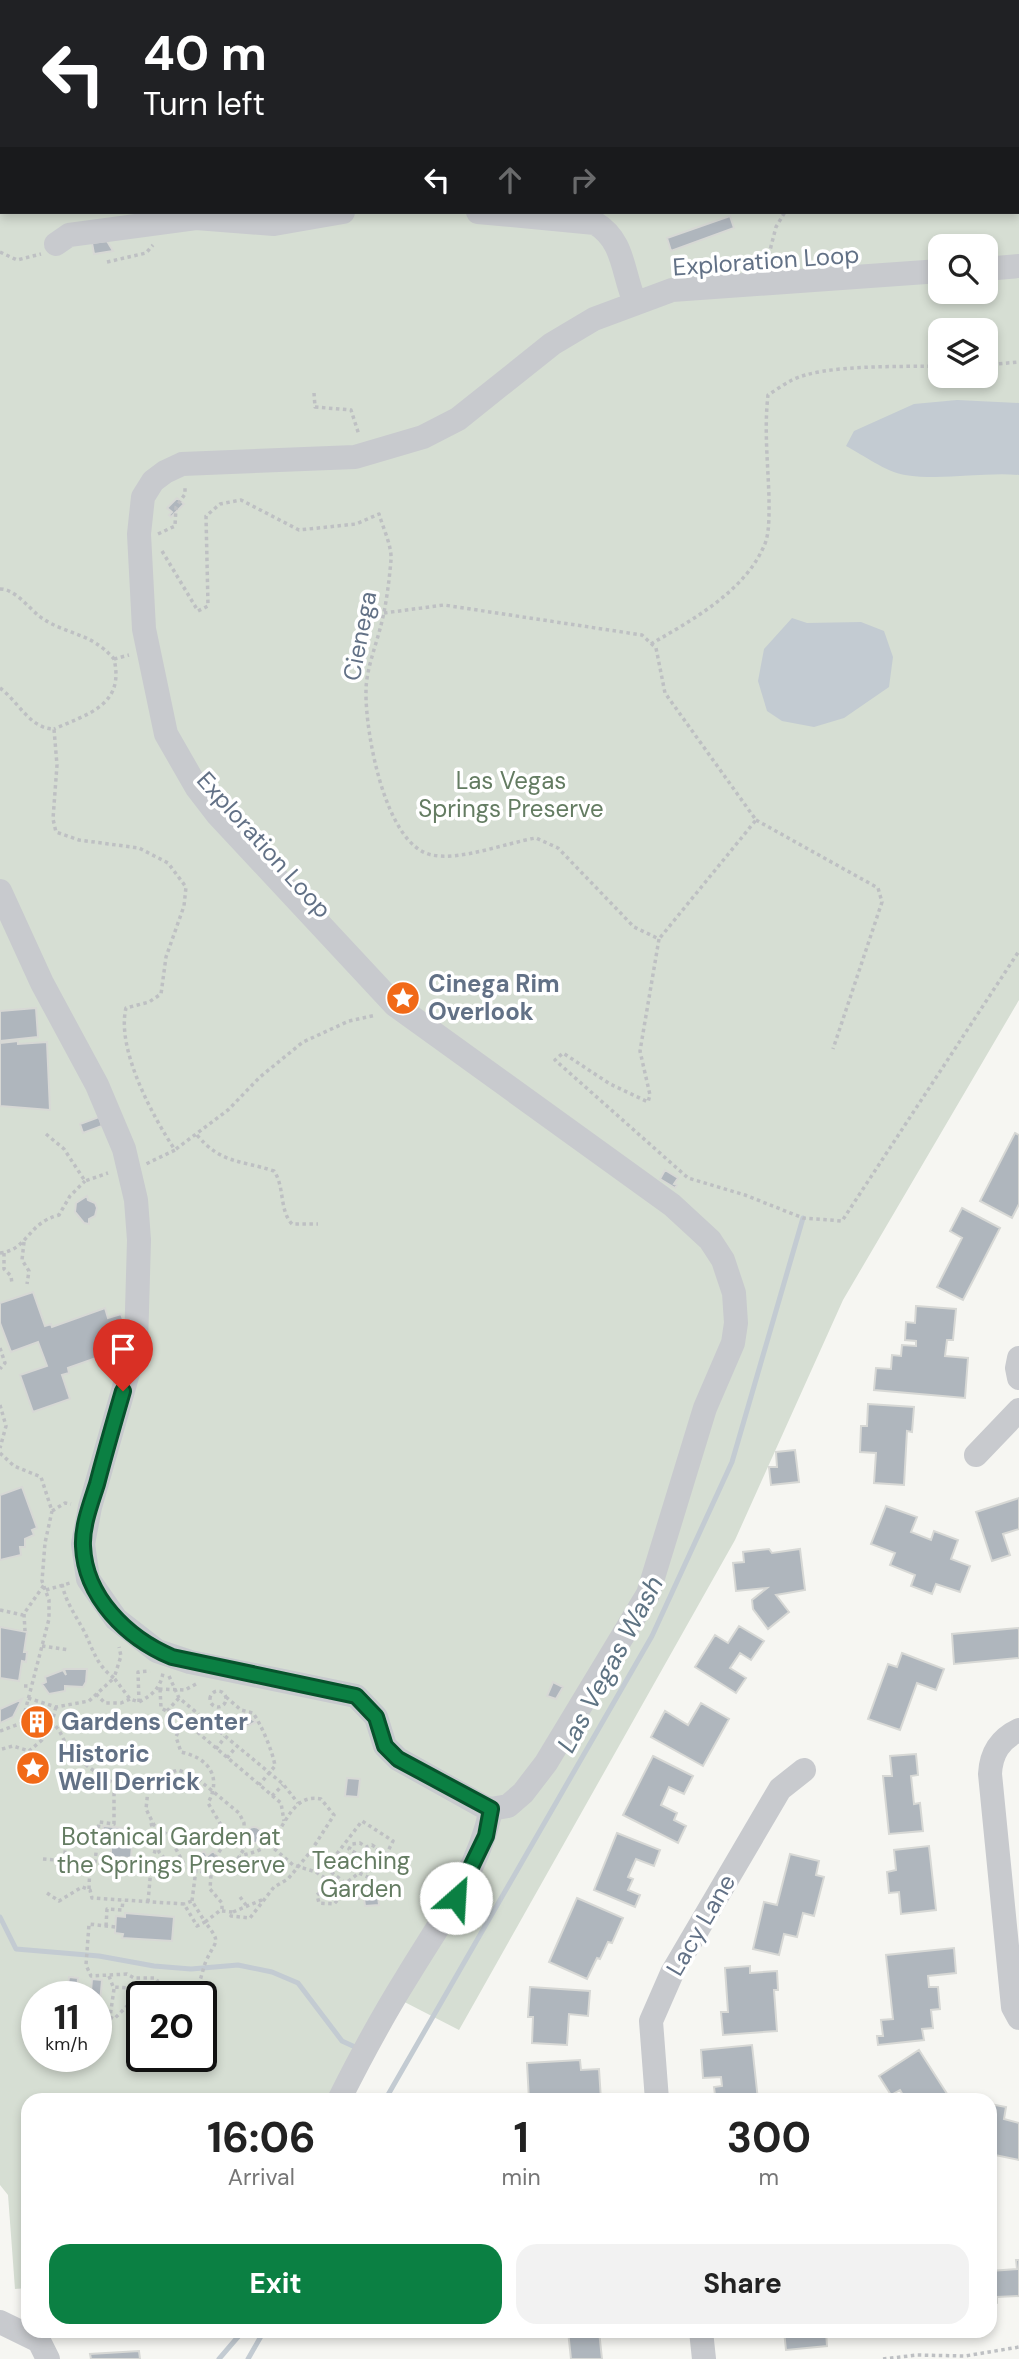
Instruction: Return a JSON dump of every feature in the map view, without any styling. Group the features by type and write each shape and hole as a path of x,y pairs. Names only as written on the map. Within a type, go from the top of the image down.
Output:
{"street":[{"path":"56,244 69,235 119,226 196,218 274,224 332,214"},
{"path":"499,214 594,223 606,230 618,245 635,302"},
{"path":"998,267 1019,266"},
{"path":"0,891 42,982 97,1086 124,1149 135,1200 139,1240 136,1345 90,1507 83,1544 88,1579 107,1608 144,1643 172,1657 356,1696 376,1717 385,1746 398,1759 491,1809 508,1806 523,1793 546,1763 648,1594 705,1408 733,1343 736,1323 734,1293 723,1260 710,1240 694,1224 543,1110 395,1005 217,814 173,751 163,723 144,629 146,535 143,497 153,481 182,464 355,457 423,438 482,402 552,344 594,319 672,290 928,272"},
{"path":"1019,1359 1019,1378"},
{"path":"976,1455 1019,1410"},
{"path":"1019,1730 999,1744 991,1758 990,1774 1013,2007 1019,2018"},
{"name":"Lacy Lane","path":"656,2093 651,2021 672,1973 780,1788 804,1770"},
{"path":"343,2093 395,1997 456,1898 486,1836 491,1809"},
{"path":"0,2322 21,2332"},
{"path":"702,2338 704,2359"}],"path":[{"path":"767,265 776,227 784,214"},
{"path":"0,252 17,260 36,256 56,244"},
{"path":"998,364 1019,362"},
{"path":"652,644 691,621 737,585 765,545 769,501 765,426 768,395 793,379 826,372 928,366"},
{"path":"314,393 315,407 351,411 362,443"},
{"path":"146,535 175,526 176,507 185,494 184,475"},
{"name":"Cienega","path":"146,535 198,611 208,606 206,516 220,504 240,500 299,530 356,524 379,514 392,557 384,613 365,688 367,717 384,798 403,837 427,855 438,856 468,854 536,838 547,842 558,848 635,927 659,939"},
{"path":"0,589 8,589 43,618 91,638 114,659 117,685 98,709 54,729 33,722 1,689"},
{"path":"384,613 444,605 642,635 652,644 656,648 665,694 756,820 878,888 882,902 834,1049"},
{"path":"54,729 57,765 53,819 56,832 79,840 139,848 168,863 186,887 184,906 166,957 161,994 149,1002 126,1008 125,1014 127,1040 141,1090 175,1150"},
{"path":"756,820 659,939 640,1051 650,1096 648,1102 610,1084 563,1053 555,1060 688,1178 745,1195 803,1218 842,1221 1019,951"},
{"path":"138,1167 175,1150 197,1135 303,1042 349,1021 378,1014"},
{"path":"46,1134 64,1149 85,1181"},
{"path":"197,1135 208,1148 224,1158 274,1171 280,1179 286,1218 292,1224 318,1224"},
{"path":"27,1284 29,1271 22,1260 24,1242 35,1226 60,1215 70,1196 85,1181 101,1174 117,1172"},
{"path":"12,1284 4,1269 2,1253 24,1242"},
{"path":"0,1348 5,1363 0,1369"},
{"path":"0,1405 6,1426 0,1450 14,1466 41,1477 52,1511 45,1543 44,1586 49,1600 49,1619 22,1724 0,1731"},
{"path":"52,1511 65,1503 74,1504"},
{"path":"62,1584 67,1603 103,1670 114,1678 130,1699 139,1702 152,1695 162,1683 164,1669 138,1672 139,1702"},
{"path":"25,1631 24,1614 44,1586"},
{"path":"0,1610 24,1614"},
{"path":"28,1698 55,1707 89,1701 114,1678 121,1656 117,1639 126,1628"},
{"path":"42,1646 69,1650"},
{"path":"172,1657 169,1679 179,1698 283,1784 298,1803"},
{"path":"24,1686 31,1686"},
{"path":"160,1689 161,1707 184,1721 281,1803 284,1822"},
{"path":"226,1697 219,1707 210,1701 212,1693 221,1691 240,1710 253,1713 260,1722 262,1736 273,1750 275,1766 259,1785"},
{"path":"96,1695 105,1703 121,1703 130,1699"},
{"path":"167,1711 179,1698"},
{"path":"2,1749 13,1746 29,1751 42,1740 52,1722 55,1707"},
{"path":"195,1710 184,1721 176,1737 181,1752 200,1760 214,1774 216,1785 208,1803 221,1825 221,1849 205,1873"},
{"path":"52,1722 63,1732 67,1747 114,1783 129,1787 138,1786 178,1770 193,1775 239,1813 244,1824 245,1848"},
{"path":"216,1749 225,1737"},
{"path":"227,1758 236,1747"},
{"path":"153,1782 146,1796 156,1846 164,1859 211,1875 228,1868 240,1856 249,1841"},
{"path":"114,1783 114,1824 99,1822 89,1889 92,1898 184,1904 192,1901"},
{"path":"272,1797 283,1784"},
{"path":"233,1912 231,1916 250,1918 274,1887 288,1879 311,1851 334,1815 321,1799 312,1797 298,1803 269,1844 240,1856"},
{"path":"150,1817 153,1825 169,1836 184,1864"},
{"path":"359,1855 359,1864 379,1869 393,1841 362,1821 326,1868 344,1884 345,1892 352,1899 374,1894 382,1898"},
{"path":"360,1843 366,1847 372,1845 378,1849 372,1858 359,1855 349,1849 352,1844 360,1843"},
{"path":"269,1844 296,1866 316,1872 332,1883 344,1884 359,1873 364,1875 372,1879 374,1894"},
{"path":"65,1861 66,1845"},
{"path":"148,1902 156,1846"},
{"path":"364,1875 369,1868 369,1858"},
{"path":"43,1859 151,1868"},
{"path":"195,1869 192,1901 217,1938 217,1944 207,1960 200,1981"},
{"path":"184,1904 197,1926 220,1911 222,1903 211,1889 211,1875"},
{"path":"332,1883 317,1895 319,1903 334,1904 345,1892"},
{"path":"47,1893 59,1901 82,1887 89,1889"},
{"path":"240,1897 246,1905"},
{"path":"220,1911 233,1912 264,1899"},
{"path":"106,1926 107,1909 122,1910 123,1900"},
{"path":"115,1927 89,1924 86,1961 91,1976 127,1974 134,1978 155,1978 158,1981"},
{"path":"109,1976 113,1987 110,2017 114,2019 126,2007"},
{"path":"113,1987 126,1988"},
{"path":"883,2359 917,2355 965,2356 1019,2347"}],"green space":[{"name":"Las Vegas Springs Preserve","path":"0,214 1019,214 1019,1000 843,1300 735,1540 459,2030 385,1992 330,2093 21,2093 21,2289 15,2289 8,2195 0,2185"}],"shaded area":[{"path":"957,400 1019,403 1019,475 905,475 882,467 846,446 854,431 914,404"},
{"path":"792,618 807,623 861,622 884,631 893,657 889,687 844,718 814,727 782,721 767,711 758,681 764,649"}],"building":[{"path":"730,216 734,228 671,251 667,238"},
{"path":"107,241 113,251 94,254 92,243"},
{"path":"177,498 184,504 171,517 169,515 172,512 167,508"},
{"path":"36,1008 38,1037 0,1041 0,1011"},
{"path":"18,1041 18,1044 47,1042 50,1110 0,1106 0,1043"},
{"path":"99,1117 102,1126 83,1133 80,1124"},
{"path":"1015,1133 1019,1135 1019,1204 1012,1218 980,1201"},
{"path":"665,1170 678,1178 674,1184 677,1185 675,1188 660,1179"},
{"path":"87,1196 97,1208 95,1216 89,1219 89,1224 84,1223 75,1212 76,1203"},
{"path":"962,1208 1000,1228 963,1300 937,1287 962,1238 950,1231"},
{"path":"33,1292 45,1326 51,1324 52,1327 105,1308 108,1318 121,1314 129,1336 115,1341 119,1350 68,1368 69,1373 62,1375 70,1399 33,1412 20,1375 47,1366 38,1342 11,1352 0,1323 0,1303"},
{"path":"916,1306 956,1309 953,1340 947,1340 945,1356 968,1358 965,1398 874,1390 876,1368 891,1369 892,1355 901,1356 902,1345 916,1346 916,1341 905,1340 906,1322 915,1323"},
{"path":"868,1404 914,1407 912,1432 907,1431 904,1485 874,1483 876,1453 860,1452 861,1426 867,1426"},
{"path":"795,1450 799,1482 771,1485 769,1467 777,1467 776,1452"},
{"path":"22,1487 37,1528 32,1530 34,1535 25,1539 25,1547 20,1547 21,1555 0,1560 0,1495"},
{"path":"1019,1498 1019,1529 1003,1534 1010,1555 992,1561 976,1512"},
{"path":"886,1506 917,1517 911,1532 931,1540 934,1531 958,1540 951,1559 970,1566 960,1592 936,1584 932,1594 911,1586 915,1575 890,1565 895,1553 871,1544"},
{"path":"769,1549 772,1553 800,1549 805,1590 776,1595 789,1612 768,1629 753,1609 752,1600 767,1588 736,1591 733,1563 744,1562 743,1552"},
{"path":"739,1626 764,1641 751,1660 740,1653 730,1668 746,1678 736,1693 695,1667 715,1635 728,1643"},
{"path":"0,1627 27,1632 24,1652 27,1652 26,1662 22,1661 19,1681 0,1678"},
{"path":"1019,1628 1019,1658 954,1664 952,1634"},
{"path":"902,1653 944,1669 936,1690 917,1683 900,1730 868,1719 888,1664 897,1667"},
{"path":"64,1669 87,1669 86,1682 83,1687 65,1686 65,1691 49,1694 42,1684 46,1682 45,1677 63,1670 66,1675"},
{"path":"553,1682 563,1687 556,1699 547,1696"},
{"path":"22,1699 13,1717 0,1723 0,1709"},
{"path":"701,1703 729,1719 703,1766 651,1737 665,1711 688,1725"},
{"name":"Gardens Center","path":"31,1713 48,1716 42,1730 28,1728"},
{"path":"244,1714 256,1722 248,1726 240,1724 238,1730 228,1732 230,1720"},
{"path":"916,1754 918,1775 911,1776 914,1804 920,1803 923,1831 889,1834 883,1776 892,1776 890,1756"},
{"path":"653,1756 693,1776 684,1794 669,1787 661,1805 677,1813 674,1820 686,1826 678,1843 623,1815"},
{"path":"347,1778 360,1779 358,1797 345,1796"},
{"path":"103,1826 133,1829 131,1858 111,1857 111,1846 101,1845"},
{"path":"254,1827 262,1835 254,1843 246,1835"},
{"path":"617,1833 660,1850 654,1866 636,1859 628,1877 633,1879 628,1890 640,1895 635,1907 594,1890"},
{"path":"929,1846 936,1910 901,1914 899,1892 889,1893 887,1872 896,1870 894,1850"},
{"path":"204,1851 207,1856 213,1851 221,1861 212,1867 209,1864 202,1868 195,1858"},
{"path":"790,1854 819,1861 816,1875 824,1877 814,1916 803,1913 797,1937 784,1934 779,1955 753,1949 764,1902 777,1905"},
{"path":"392,1857 400,1862 395,1872 386,1867"},
{"path":"378,1896 379,1905 365,1906 364,1898"},
{"path":"577,1898 623,1918 612,1943 608,1942 587,1979 549,1962"},
{"path":"125,1913 174,1917 172,1941 122,1938 123,1934 115,1933 116,1916 125,1917"},
{"path":"954,1948 956,1973 928,1976 929,1987 938,1987 940,2009 931,2010 933,2028 922,2029 924,2040 878,2045 877,2036 883,2036 881,2020 893,2019 886,1955"},
{"path":"750,1966 750,1973 777,1971 778,1990 774,1990 777,2031 723,2035 721,2012 728,2012 725,1968"},
{"path":"69,1977 78,1978 78,1981 68,1981"},
{"path":"530,1987 590,1991 588,2016 569,2014 567,2045 532,2043 533,2017 528,2017"},
{"path":"752,2045 757,2093 715,2093 714,2087 722,2086 721,2077 703,2078 701,2050"},
{"path":"919,2050 947,2093 902,2093 900,2090 890,2093 879,2076"},
{"path":"580,2060 581,2070 599,2069 601,2093 529,2093 527,2063"},
{"path":"997,2105 1006,2107 1004,2119 1019,2123 1019,2160 997,2155"},
{"path":"1016,2260 1019,2260 1019,2296 997,2297 997,2270 1017,2269"},
{"path":"569,2338 600,2338 602,2359 571,2359"},
{"path":"785,2338 826,2338 827,2346 786,2350"},
{"path":"139,2351 140,2359 91,2359 90,2354"}],"waterway":[{"name":"Las Vegas Wash","path":"389,2093 652,1636 732,1462 803,1218"},
{"path":"0,1917 16,1949 99,1956 154,1966 191,1969 238,1965 272,1972 298,1983 342,2041 355,2047"},
{"name":"Las Vegas Wash","path":"219,2359 237,2338"},
{"path":"248,2359 260,2338"}],"place":[{"name":"Cinega Rim Overlook","path":"403,998"},
{"name":"Gardens Center","path":"37,1722"},
{"name":"Historic Well Derrick","path":"33,1768"}],"route":[{"path":"123,1391 90,1507 83,1544 88,1579 99,1597 116,1619 144,1643 172,1657 356,1696 376,1717 385,1746 398,1759 491,1809 486,1836 456,1898"}],"park label":[{"name":"Botanical Garden at the Springs Preserve","path":"171,1851"},
{"name":"Teaching Garden","path":"361,1875"}]}
